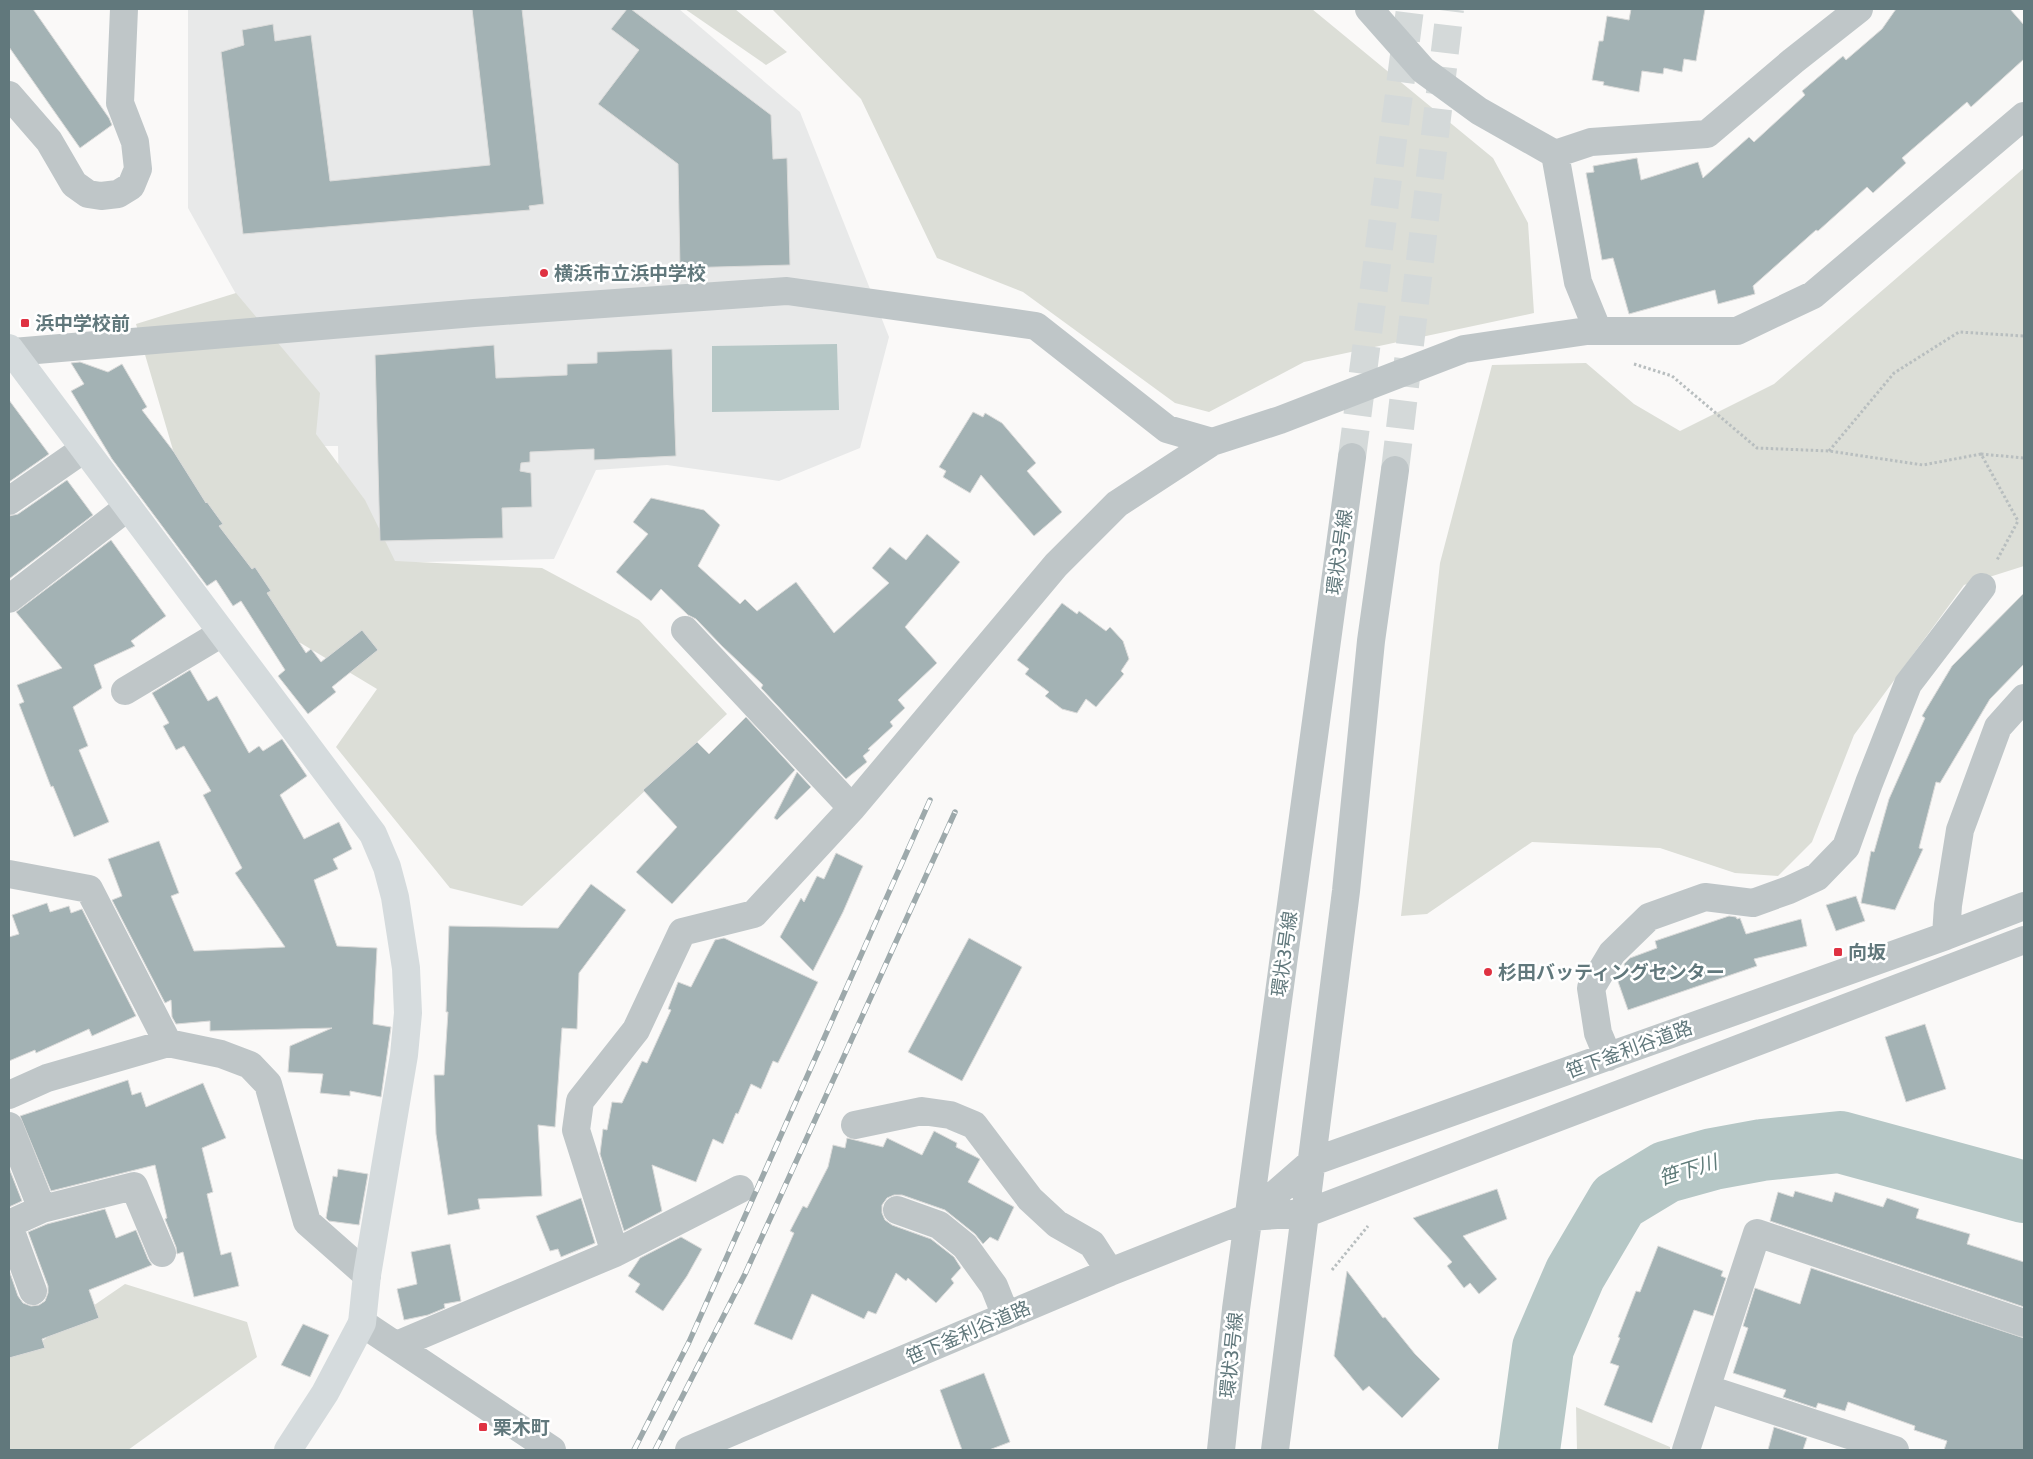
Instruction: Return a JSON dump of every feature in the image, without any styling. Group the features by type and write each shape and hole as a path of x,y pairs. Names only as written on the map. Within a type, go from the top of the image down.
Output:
{"main road":[{"path":"11,350 373,834 387,867 395,897 406,968 408,1013 404,1056 367,1275 362,1323 326,1393 288,1450"}],"street":[{"path":"9,95 49,141 74,184 88,194 101,196 118,194 131,186 138,169 135,142 120,103 124,9"},
{"path":"1369,9 1423,70 1479,112 1555,154 1591,142 1707,134 1793,61 1859,9"},
{"path":"614,1252 576,1130 580,1101 636,1030 682,932 754,914 852,808 1056,565 1117,504 1212,442 1280,420 1464,349 1587,331 1737,331 1813,295 2024,116"},
{"path":"1555,154 1578,282 1598,331"},
{"path":"11,350 474,313 787,291 1036,326 1167,429 1212,442"},
{"path":"9,501 84,449"},
{"name":"環状3号線","path":"1221,1450 1236,1309 1352,457"},
{"path":"1275,1450 1307,1213 1346,891 1372,641 1395,470"},
{"path":"9,600 128,507"},
{"path":"1608,1057 1598,1033 1591,988 1612,953 1649,917 1705,897 1753,903 1817,877 1846,847 1908,684 1982,587"},
{"path":"685,630 852,808"},
{"path":"124,691 222,633"},
{"path":"1946,936 1948,905 1960,830 1998,727 2024,698"},
{"path":"9,874 89,889 168,1043"},
{"name":"笹下釜利谷道路","path":"1249,1217 1312,1162 1946,936 2024,906"},
{"name":"笹下釜利谷道路","path":"689,1450 1110,1272 1249,1217 1307,1213 2024,940"},
{"path":"9,1095 47,1078 168,1043 221,1054 250,1065 268,1084 307,1222 367,1275"},
{"path":"855,1125 922,1111 950,1115 974,1125 1030,1199 1057,1224 1092,1244 1110,1272"},
{"path":"9,1126 42,1210"},
{"path":"33,1291 9,1225 42,1210 134,1186 162,1253"},
{"path":"396,1345 614,1252 740,1189"},
{"path":"897,1210 939,1225 965,1246 994,1286 1006,1316"},
{"path":"1686,1450 1708,1389 1757,1233 2024,1323"},
{"path":"362,1323 552,1450"},
{"path":"1708,1389 1896,1450"}],"path":[{"path":"1598,331 1616,359 1672,376 1757,448 1829,451 1923,465 1980,454 2024,458"},
{"path":"1829,451 1894,373 1959,332 2024,336"},
{"path":"1980,454 2018,521 1982,587"},
{"path":"1331,1277 1332,1268 1368,1226"}],"shaded area":[{"name":"横浜市立浜中学校","path":"188,9 679,9 800,112 889,337 860,448 779,481 667,465 596,470 554,559 340,564 338,446 268,446 266,348 188,208"},
{"path":"685,9 735,9 787,52 766,65"},
{"path":"772,9 1312,9 1493,158 1528,223 1534,313 1304,362 1209,412 1175,403 1023,292 937,258 861,99"},
{"path":"2024,168 2024,566 1964,585 1854,735 1812,842 1778,876 1735,873 1660,848 1532,842 1427,914 1401,916 1440,563 1492,365 1586,363 1634,404 1680,431 1774,384"},
{"path":"236,293 320,393 316,434 365,500 395,561 542,568 639,620 727,714 522,906 450,888 336,747 377,689 269,624 173,450 136,324"},
{"path":"837,344 839,410 712,412 712,346"},
{"path":"125,1284 247,1322 257,1357 128,1450 9,1450 9,1357 23,1354"},
{"path":"1576,1407 1670,1447 1670,1450 1577,1450"}],"building":[{"path":"9,9 33,9 109,118 112,125 80,148 9,47"},
{"path":"472,9 522,9 544,204 529,206 530,210 243,234 221,52 244,45 242,30 273,24 275,41 311,35 330,181 490,165"},
{"path":"627,9 631,9 771,115 773,159 787,158 790,265 680,268 678,164 598,104 639,50 611,29"},
{"path":"1631,9 1705,9 1696,61 1684,59 1682,72 1664,68 1663,74 1642,71 1639,92 1603,85 1604,82 1592,80 1599,41 1603,41 1607,16 1629,20"},
{"path":"1896,9 2010,9 2024,25 2024,59 1971,107 1967,102 1902,158 1906,163 1873,193 1867,187 1818,231 1816,230 1753,286 1755,294 1718,304 1715,290 1629,314 1613,258 1602,260 1586,173 1594,172 1593,166 1637,158 1641,180 1698,162 1703,178 1749,137 1754,142 1805,95 1802,91 1843,56 1846,60 1882,29"},
{"path":"494,345 496,378 567,375 567,364 597,363 597,352 672,349 676,456 594,460 594,449 530,452 530,462 521,463 520,471 531,473 532,507 502,508 503,538 380,541 375,355"},
{"path":"80,362 108,372 122,364 147,407 142,410 174,452 206,503 223,524 219,526 252,569 255,567 271,591 267,593 306,653 311,649 321,662 362,630 378,650 332,687 336,692 308,714 278,676 285,670 241,601 233,606 216,580 207,586 112,459 71,391 84,384 71,363"},
{"path":"9,400 49,454 9,482"},
{"path":"973,412 983,417 985,413 1002,423 1036,463 1027,471 1062,512 1034,536 981,475 970,493 943,477 946,471 939,467"},
{"path":"67,480 93,515 9,579 9,516 18,514"},
{"path":"651,498 704,510 720,525 698,566 740,604 745,599 757,611 796,582 834,633 889,583 872,568 890,547 906,560 927,534 960,562 905,627 937,663 898,700 905,708 890,722 893,726 863,756 867,762 846,779 761,688 763,685 696,619 688,615 661,589 651,601 616,572 648,534 633,522"},
{"path":"111,540 166,616 131,641 135,646 94,665 102,688 73,707 88,746 79,750 109,822 74,837 53,786 51,787 19,704 24,702 17,685 62,668 16,612"},
{"path":"2024,593 2024,664 1990,699 1940,783 1936,782 1919,848 1923,849 1895,910 1861,903 1871,851 1874,852 1889,799 1925,718 1922,716 1952,666"},
{"path":"1062,603 1077,614 1079,611 1106,631 1110,627 1123,641 1129,659 1121,671 1124,674 1096,707 1086,699 1077,713 1062,709 1045,696 1049,692 1025,674 1029,669 1017,660"},
{"path":"190,670 208,701 217,696 249,753 259,746 263,751 282,739 307,776 280,795 304,839 339,822 352,849 333,859 338,869 314,880 337,946 377,948 373,1024 391,1027 381,1097 350,1091 350,1096 320,1093 323,1074 288,1072 290,1046 332,1028 210,1031 210,1021 176,1024 172,1017 171,1000 165,1003 112,900 122,896 108,859 159,841 179,893 171,896 194,951 285,947 235,873 242,868 203,795 211,791 184,746 176,750 163,726 169,723 152,693"},
{"path":"746,717 795,770 672,904 636,872 677,827 643,790 697,742 709,754"},
{"path":"797,772 811,787 777,820 774,818"},
{"path":"836,853 863,866 843,912 813,971 780,937 801,898 804,902 817,876 824,879"},
{"path":"591,884 626,910 579,973 577,1029 562,1028 555,1127 538,1125 542,1196 478,1199 480,1209 448,1215 436,1134 434,1075 444,1075 448,1012 446,1012 449,926 558,928"},
{"path":"1856,896 1865,921 1836,931 1826,905"},
{"path":"47,903 50,912 69,906 71,913 82,909 136,1016 92,1036 89,1029 36,1053 35,1050 9,1061 9,937 19,934 12,915"},
{"path":"1729,916 1736,917 1737,919 1740,918 1746,934 1801,919 1807,946 1754,959 1757,966 1628,1010 1616,976 1619,972 1626,970 1624,964 1630,958 1657,948 1655,941"},
{"path":"724,938 818,982 778,1063 773,1061 761,1089 751,1084 723,1144 713,1139 696,1182 652,1165 662,1211 624,1231 600,1154 603,1129 607,1130 612,1102 622,1103 642,1061 647,1063 671,1010 668,1009 678,982 691,987 715,940"},
{"path":"969,938 1022,967 962,1081 908,1052"},
{"path":"1925,1024 1946,1089 1906,1102 1885,1037"},
{"path":"128,1080 132,1095 141,1092 146,1107 203,1083 226,1138 202,1148 213,1192 207,1194 221,1255 231,1252 239,1286 194,1297 183,1252 177,1254 165,1219 167,1218 155,1165 51,1191 20,1116"},
{"path":"934,1131 957,1143 956,1147 980,1159 968,1182 1014,1207 998,1241 990,1237 983,1244 975,1234 945,1210 902,1195 894,1195 887,1198 882,1205 882,1213 885,1220 892,1225 931,1239 954,1257 961,1268 951,1279 954,1283 936,1303 908,1278 906,1281 896,1273 876,1314 868,1311 864,1319 812,1294 792,1340 754,1324 794,1233 790,1231 803,1206 807,1208 828,1167 833,1145 845,1148 847,1138 883,1147 887,1138 922,1155"},
{"path":"9,1168 22,1201 9,1207"},
{"path":"338,1169 368,1174 359,1225 329,1221 326,1218 333,1176 337,1177"},
{"path":"1497,1189 1507,1219 1463,1236 1497,1279 1479,1294 1470,1283 1464,1288 1447,1266 1452,1262 1413,1218"},
{"path":"1795,1191 1832,1202 1835,1192 1883,1207 1887,1198 1919,1209 1916,1218 1970,1234 1967,1244 2024,1262 2024,1307 1770,1221 1778,1192 1793,1197"},
{"path":"581,1198 595,1243 561,1257 558,1249 550,1251 536,1216"},
{"path":"105,1209 116,1238 136,1230 152,1265 89,1290 99,1318 42,1339 45,1348 9,1358 9,1270 18,1296 23,1303 31,1306 39,1305 45,1301 48,1293 48,1286 28,1232 47,1224"},
{"path":"681,1237 702,1249 687,1276 663,1311 635,1292 640,1284 628,1276 640,1258"},
{"path":"450,1244 461,1301 444,1304 445,1308 428,1315 404,1320 397,1289 417,1284 411,1252"},
{"path":"1658,1246 1723,1271 1721,1276 1726,1278 1713,1316 1694,1310 1652,1423 1604,1405 1619,1366 1610,1363 1620,1338 1618,1337 1636,1291 1640,1292"},
{"path":"1811,1268 2024,1338 2024,1450 1944,1450 1947,1441 1914,1430 1915,1426 1848,1402 1845,1411 1818,1403 1816,1408 1783,1397 1786,1390 1733,1373 1748,1328 1743,1326 1755,1288 1800,1304"},
{"path":"1347,1271 1383,1318 1385,1317 1415,1354 1440,1379 1402,1418 1369,1386 1363,1391 1334,1356"},
{"path":"303,1324 329,1335 310,1377 281,1365"},
{"path":"984,1373 1010,1442 989,1450 962,1450 940,1390"},
{"path":"1774,1427 1807,1438 1803,1450 1768,1450"}],"waterway":[{"name":"笹下川","path":"1529,1450 1543,1348 1575,1274 1618,1201 1666,1172 1713,1159 1762,1150 1840,1142 2024,1192"}],"tunnel":[{"path":"1352,457 1410,9"},
{"path":"1395,470 1450,9"}],"railway":[{"path":"634,1450 689,1342 930,800"},
{"path":"655,1450 745,1274 955,812"}],"place":[{"name":"横浜市立浜中学校","path":"544,273"},
{"name":"浜中学校前","path":"25,323"},
{"name":"向坂","path":"1838,952"},
{"name":"杉田バッティングセンター","path":"1488,972"},
{"name":"栗木町","path":"483,1427"}]}
